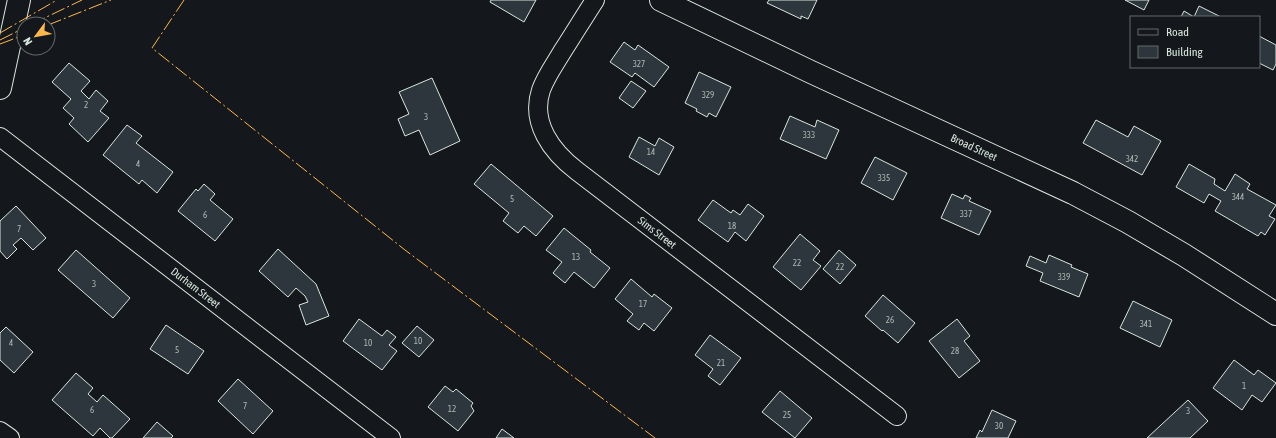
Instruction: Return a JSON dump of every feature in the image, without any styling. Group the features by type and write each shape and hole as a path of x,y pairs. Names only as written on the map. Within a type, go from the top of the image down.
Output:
{"main road":[{"path":"0,88 19,0"},
{"name":"Broad Street","path":"661,0 811,72 1073,193 1128,222 1184,255 1276,314"}],"street":[{"name":"Sims Street","path":"595,0 549,73 541,91 539,112 541,122 546,136 560,158 897,416"},
{"name":"Durham Street","path":"0,137 391,438"},
{"path":"0,431 10,438"}],"building":[{"path":"491,0 536,0 524,22 490,2"},
{"path":"769,0 817,0 808,19 801,16 801,19 767,3"},
{"path":"1125,0 1149,0 1144,10"},
{"path":"1199,6 1219,16 1194,16"},
{"path":"1184,11 1192,16 1182,16"},
{"path":"1260,37 1276,45 1276,64 1273,70 1260,64"},
{"path":"624,42 635,50 638,45 669,67 654,87 635,73 632,77 610,62"},
{"path":"69,63 90,81 81,91 89,99 96,90 108,101 100,111 109,118 88,142 69,124 74,118 63,108 71,99 52,82"},
{"path":"699,72 731,87 716,117 709,113 707,117 696,111 697,109 685,103"},
{"path":"432,78 460,141 430,155 419,130 405,136 398,119 409,114 399,92"},
{"path":"631,81 646,91 633,108 619,98"},
{"path":"790,116 815,127 817,120 839,130 826,159 780,139"},
{"path":"1096,120 1128,137 1134,126 1161,141 1142,175 1083,143"},
{"path":"127,125 142,136 136,143 173,172 157,193 142,180 139,184 103,155"},
{"path":"639,137 655,146 659,138 674,147 659,175 629,157"},
{"path":"875,157 907,173 893,200 861,183"},
{"path":"491,164 553,216 536,236 524,226 518,233 503,221 509,213 474,184"},
{"path":"1189,164 1215,179 1214,184 1225,191 1235,174 1250,184 1247,189 1276,205 1269,216 1275,219 1265,235 1261,232 1258,236 1215,211 1221,201 1209,194 1204,203 1176,187"},
{"path":"204,184 215,194 210,200 233,219 215,241 178,211 196,189 198,191"},
{"path":"952,194 963,199 965,195 971,198 969,201 991,211 979,235 941,218"},
{"path":"713,200 731,213 733,210 740,215 748,204 764,216 746,241 735,232 728,242 698,220"},
{"path":"16,206 46,238 33,250 21,238 13,245 17,249 7,259 0,251 0,221"},
{"path":"564,228 610,268 594,288 574,272 565,283 553,273 562,262 546,250"},
{"path":"800,234 820,251 813,260 821,266 801,290 773,267"},
{"path":"278,249 316,284 329,316 306,325 299,305 308,302 305,296 296,288 288,297 259,271"},
{"path":"76,250 130,298 113,318 58,270"},
{"path":"839,250 856,265 840,284 823,269"},
{"path":"1049,255 1088,274 1079,297 1040,281 1043,273 1026,266 1030,256 1046,263"},
{"path":"631,279 652,297 654,294 672,308 654,331 644,323 639,330 627,321 633,314 615,299"},
{"path":"883,295 915,323 898,343 865,316"},
{"path":"1133,301 1172,320 1160,347 1120,328"},
{"path":"359,319 382,336 387,330 396,337 389,345 397,351 382,370 343,341"},
{"path":"957,319 970,336 964,341 980,361 959,378 929,341"},
{"path":"166,325 204,351 188,374 150,349"},
{"path":"417,326 434,340 419,357 402,343"},
{"path":"6,327 33,352 14,373 0,360 0,333"},
{"path":"710,335 741,358 720,385 708,376 713,369 695,355"},
{"path":"1234,360 1254,375 1258,370 1276,383 1262,402 1252,395 1242,410 1213,388"},
{"path":"76,373 93,388 88,394 97,402 103,395 130,419 112,438 110,438 100,428 93,436 52,400"},
{"path":"238,379 273,411 253,434 218,401"},
{"path":"445,386 453,392 456,389 473,403 471,406 474,411 458,431 428,407"},
{"path":"780,391 812,418 795,438 762,412"},
{"path":"1188,400 1208,421 1190,438 1147,438"},
{"path":"992,410 1016,421 1008,438 976,438 980,430 982,432"},
{"path":"157,422 173,436 171,438 143,438"},
{"path":"502,429 514,438 496,438"}],"power":[{"path":"0,33 57,0"},
{"path":"49,16 82,0"},
{"path":"56,22 111,0"},
{"path":"184,0 152,48 405,250 655,438"},
{"path":"0,40 16,32"},
{"path":"0,44 16,38"}]}
